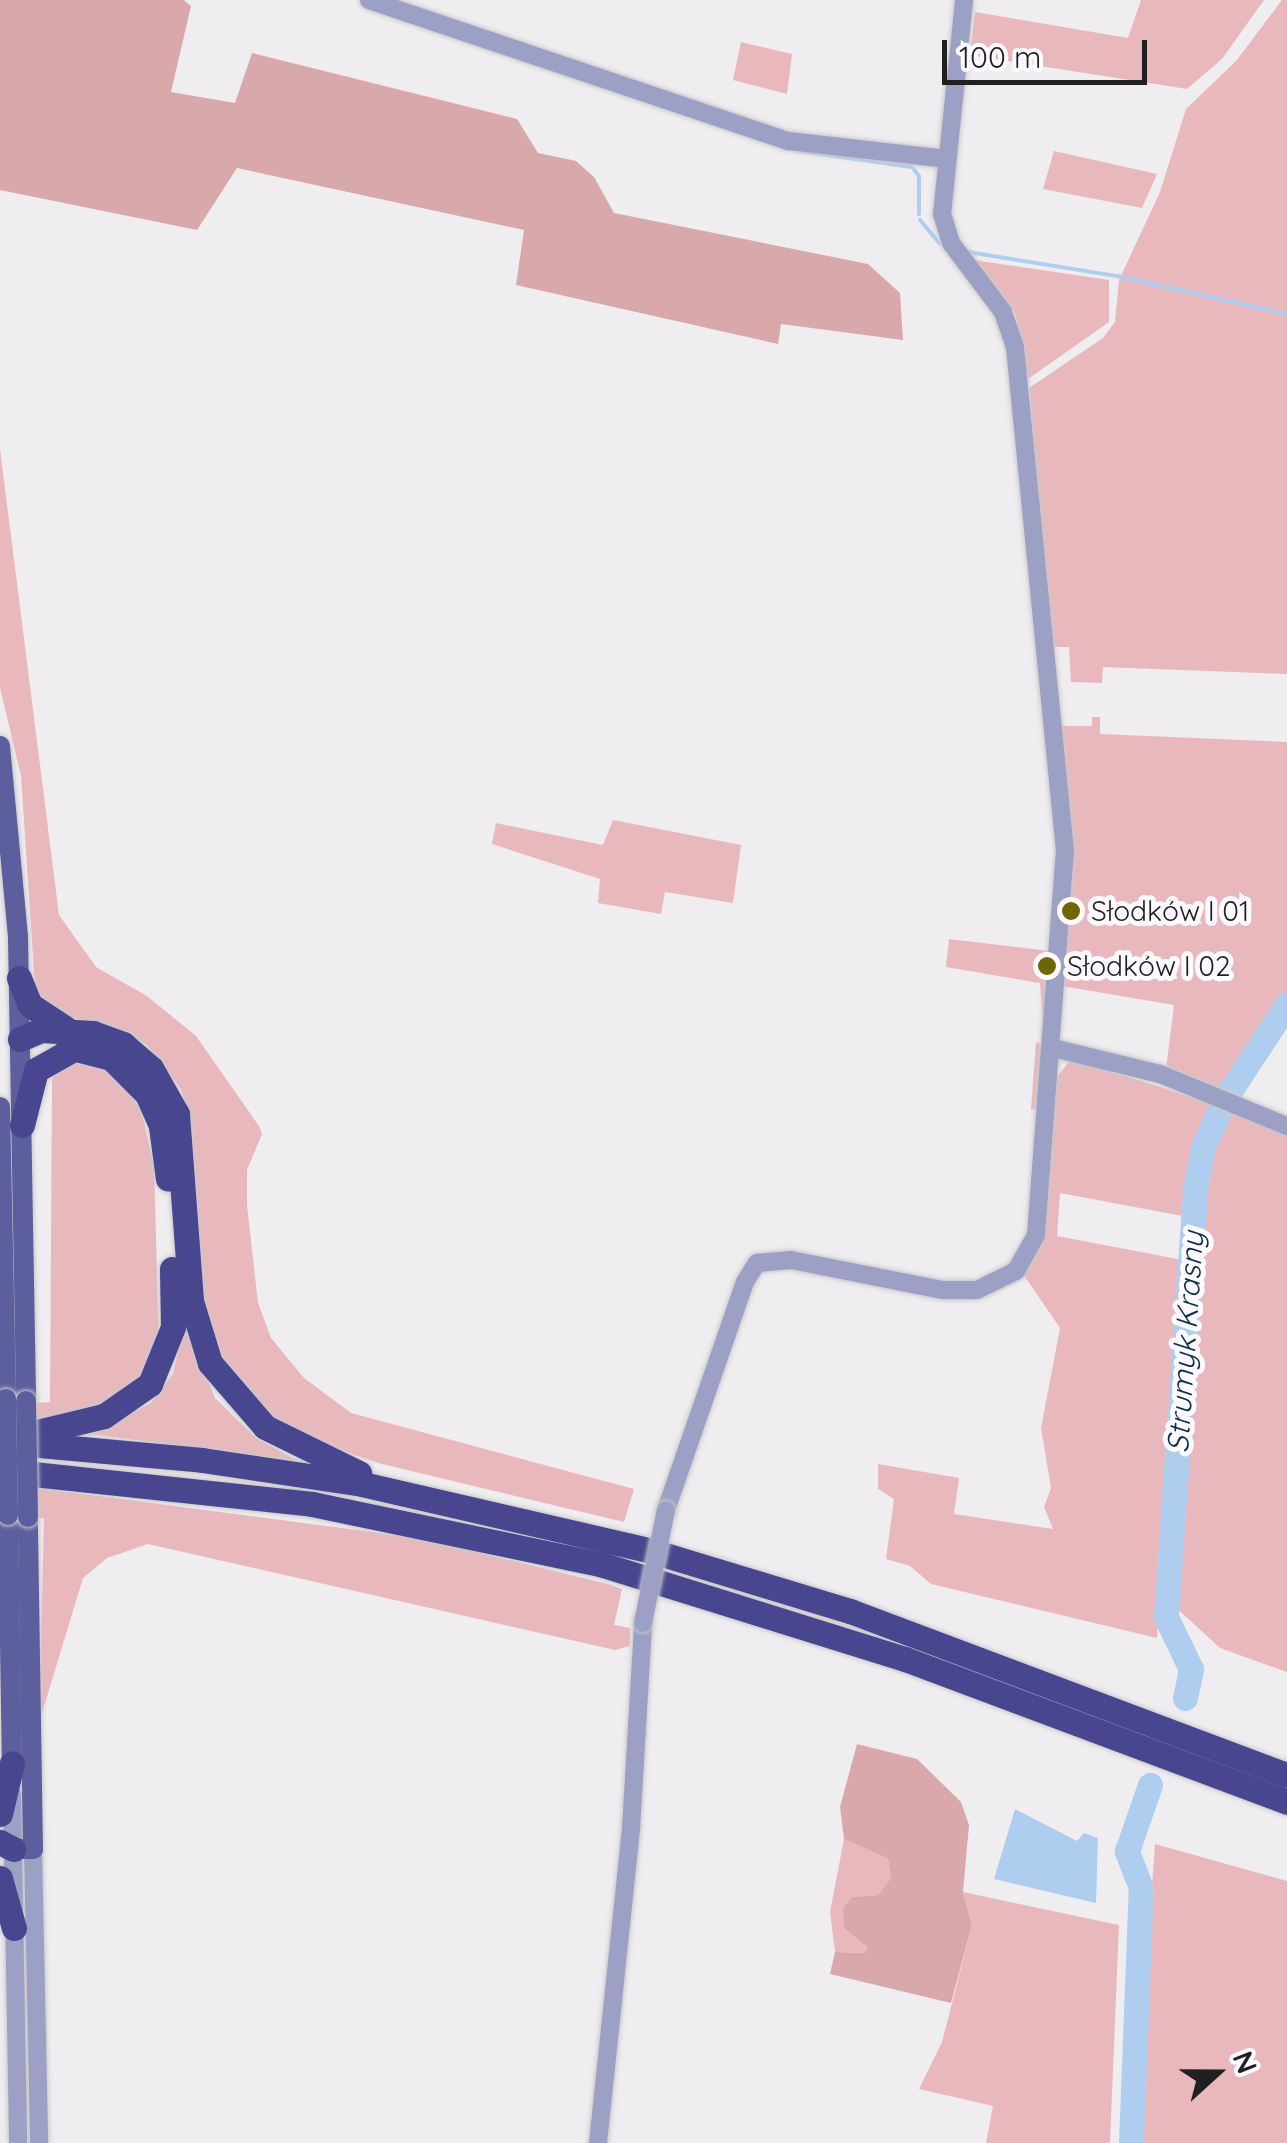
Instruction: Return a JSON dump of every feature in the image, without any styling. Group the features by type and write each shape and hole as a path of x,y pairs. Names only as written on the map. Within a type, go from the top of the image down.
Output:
{"highway":[{"path":"0,1440 54,1431 120,1408 161,1368 173,1327 167,1168 156,1108 127,1070 40,1016 19,978"},
{"path":"10,1039 30,1046 76,1039 123,1044 151,1068 172,1101 182,1145 191,1301 202,1346 228,1390 287,1441 406,1493"},
{"path":"22,1126 36,1070 76,1039"},
{"path":"0,1440 202,1460 406,1493 604,1538 786,1590 1287,1776"},
{"path":"0,1470 275,1498 600,1564 905,1659 1287,1802"},
{"path":"0,1814 12,1764"},
{"path":"0,1878 14,1928"}],"main road":[{"path":"0,746 19,978 10,1039 22,1126 16,1400"},
{"path":"0,1107 16,1400 18,1516 12,1849"},
{"path":"12,1764 18,1516"}],"street":[{"path":"370,0 789,141 946,159"},
{"path":"598,2143 631,1828 643,1623 666,1510 745,1282 757,1263 791,1260 962,1292 993,1285 1022,1263 1036,1235 1065,852 1017,355 1002,312 948,236 946,159 964,0"},
{"path":"1053,1048 1200,1091 1287,1126"},
{"path":"12,1764 18,2143"},
{"path":"12,1849 39,2143"}],"shaded area":[{"path":"0,0 184,0 191,6 171,92 235,103 252,53 517,119 538,153 576,161 594,177 614,213 868,264 900,293 903,340 781,324 778,344 516,285 524,230 237,168 197,230 0,190"},
{"path":"1141,0 1264,0 1222,59 1187,89 970,55 975,12 1128,38"},
{"path":"1282,0 1287,0 1287,674 1103,667 1102,683 1071,682 1069,647 1052,647 1029,388 1103,338 1115,322 1119,280 1160,192 1186,109 1237,60"},
{"path":"741,42 792,54 787,94 733,80"},
{"path":"1054,151 1157,174 1142,208 1043,189"},
{"path":"973,260 1109,280 1109,322 1028,379 1015,313"},
{"path":"0,449 59,915 96,967 147,996 196,1036 259,1126 262,1134 247,1170 247,1205 258,1303 271,1338 304,1378 351,1413 634,1489 624,1522 378,1463 301,1436 262,1409 217,1354 201,1292 191,1122 181,1089 146,1044 102,1023 61,1016 41,1001 35,987 21,776 0,688"},
{"path":"1092,717 1100,717 1100,734 1287,742 1287,998 1226,1091 1166,1069 1174,1005 1062,986 1060,726 1092,726"},
{"path":"613,820 741,845 733,903 665,892 661,914 598,903 600,879 492,844 496,823 603,845"},
{"path":"949,939 1050,951 1043,1025 1040,983 946,967"},
{"path":"1036,1042 1043,1045 1038,1108 1031,1110"},
{"path":"1071,1059 1217,1105 1200,1146 1188,1217 1060,1193 1057,1236 1183,1260 1157,1638 931,1584 910,1566 886,1559 894,1499 878,1489 878,1464 959,1478 954,1514 1053,1529 1044,1507 1051,1488 1041,1428 1060,1328 1023,1274 1045,1235 1057,1077"},
{"path":"59,1061 92,1064 117,1076 141,1110 154,1166 159,1346 144,1376 113,1404 67,1420 0,1420 0,1405 50,1402 52,1080"},
{"path":"1224,1107 1287,1132 1287,1672 1220,1648 1169,1601 1197,1190 1205,1148"},
{"path":"185,1322 215,1398 256,1438 298,1461 90,1434 151,1403 173,1374"},
{"path":"0,1488 38,1488 418,1538 608,1584 622,1589 614,1625 630,1628 630,1646 615,1650 148,1544 107,1558 83,1578 39,1723 44,1518 0,1519"},
{"path":"857,1744 917,1759 961,1802 969,1825 963,1892 972,1925 951,2003 830,1974 835,1952 865,1953 867,1947 844,1928 843,1908 852,1897 878,1895 891,1878 888,1859 844,1839 840,1807"},
{"path":"844,1839 888,1859 891,1878 878,1895 852,1897 844,1928 867,1947 865,1953 835,1952 830,1912"},
{"path":"1155,1844 1287,1881 1287,2143 1134,2143"},
{"path":"963,1892 1119,1925 1110,2143 986,2143 993,2106 919,2089 942,2042 972,1925"}],"water":[{"path":"1015,1809 1077,1841 1084,1833 1098,1838 1096,1903 994,1879"}],"waterway":[{"path":"800,151 912,167 919,176 919,214"},
{"path":"920,220 939,243"},
{"path":"968,252 1117,276 1287,314"},
{"name":"Strumyk Krasny","path":"1185,1698 1191,1669 1166,1617 1195,1190 1203,1147 1224,1100 1287,1004"},
{"name":"Strumyk Krasny","path":"1131,2143 1141,1888 1127,1851 1150,1785"}],"place":[{"name":"Słodków I 01","path":"1071,911"},
{"name":"Słodków I 02","path":"1047,966"}]}
